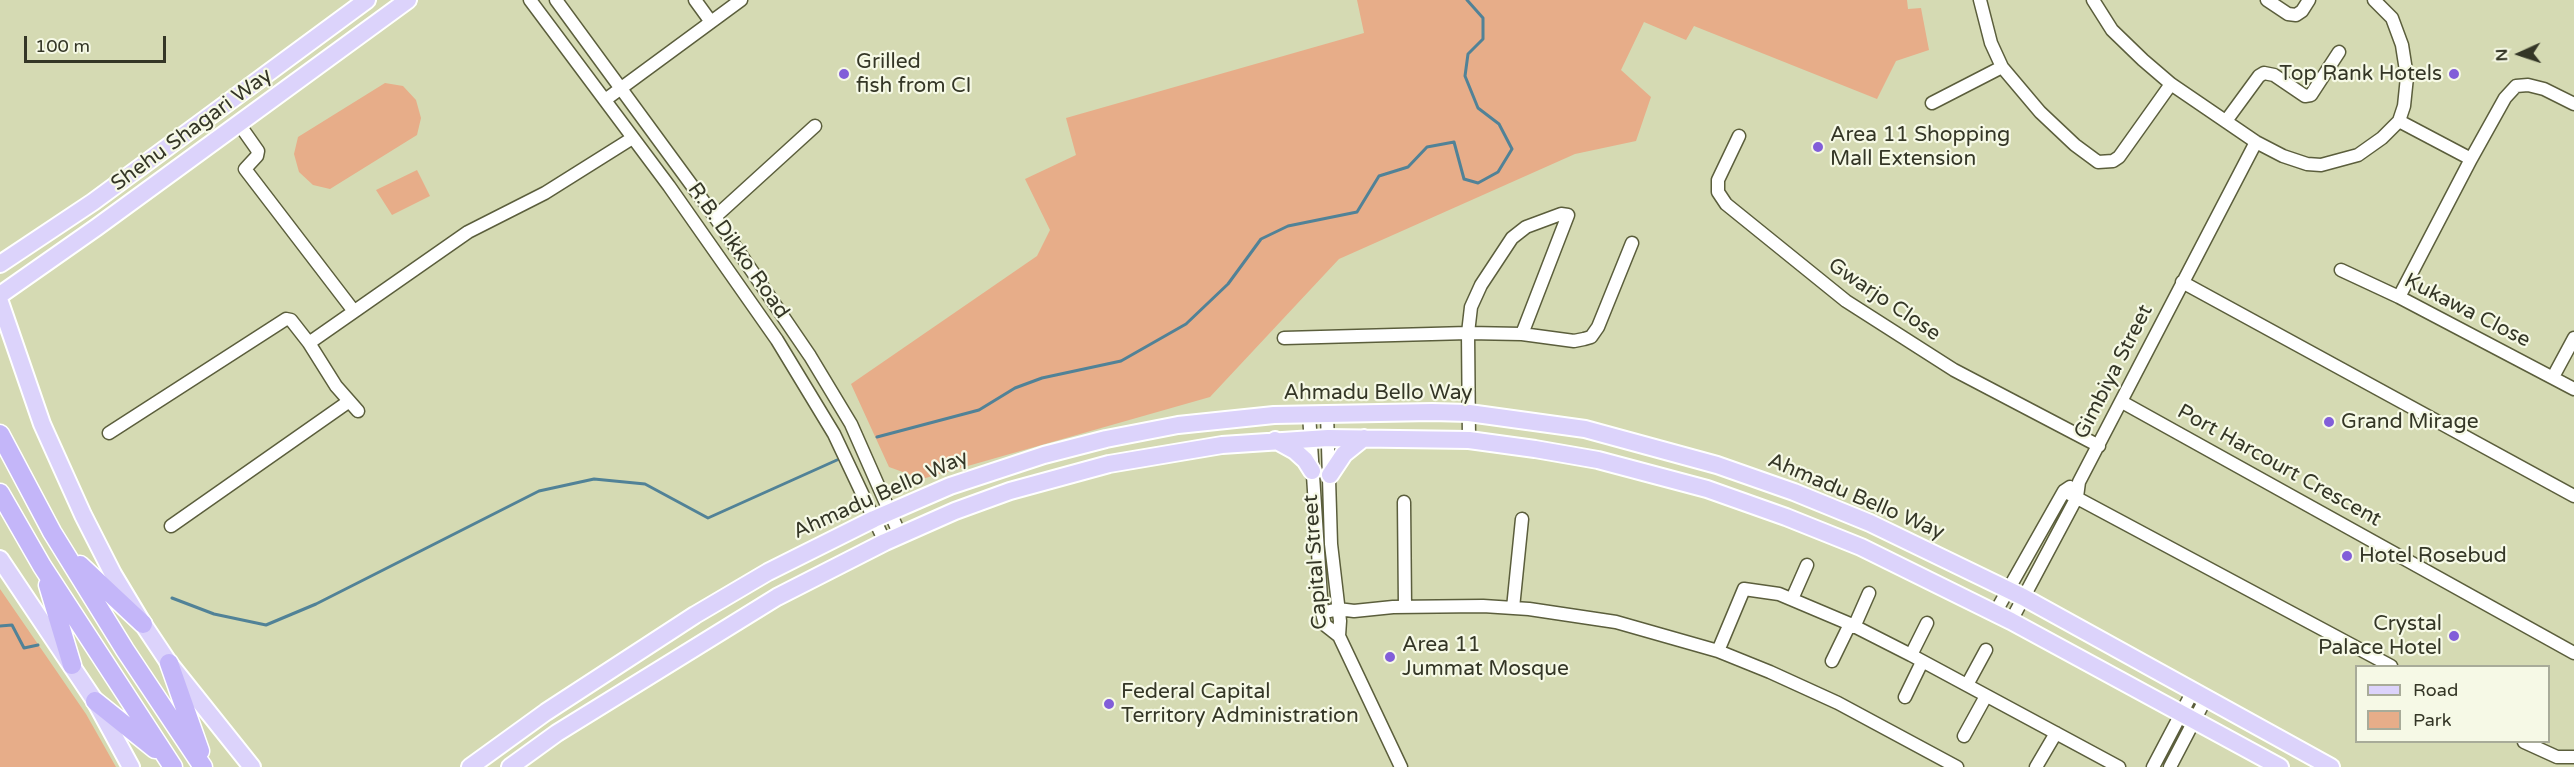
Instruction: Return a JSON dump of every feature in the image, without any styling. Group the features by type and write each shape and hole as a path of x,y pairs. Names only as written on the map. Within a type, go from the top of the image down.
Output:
{"highway":[{"path":"0,434 52,532 125,650 204,767"},
{"path":"0,493 42,566 170,762"},
{"path":"52,532 81,567 142,624"},
{"path":"42,566 72,665"},
{"path":"169,663 204,767"},
{"path":"95,701 170,762"}],"main road":[{"name":"Shehu Shagari Way","path":"0,264 93,202 367,0"},
{"name":"Shehu Shagari Way","path":"0,295 408,0"},
{"path":"0,302 25,378 61,468 113,574 142,624 169,663 252,767"},
{"name":"Ahmadu Bello Way","path":"470,767 546,712 695,615 768,572 890,511 1005,466 1106,439 1221,419 1327,413 1469,413 1585,429 1717,465 1870,523 2023,597 2331,767"},
{"path":"510,767 557,733 777,597 955,511 1050,478 1179,450 1310,438 1468,440 1581,456 1707,489 1861,547 2011,621 2280,767"},
{"path":"1330,475 1344,454 1364,438"},
{"path":"1274,440 1295,451 1312,471"},
{"path":"0,559 95,701 131,767"}],"street":[{"name":"R.B. Dikko Road","path":"530,0 735,278 777,340 834,434 874,519 893,539"},
{"name":"R.B. Dikko Road","path":"556,0 715,217 804,347 851,424 871,467 890,511 893,539"},
{"path":"695,0 711,22"},
{"path":"605,100 741,0"},
{"path":"1980,0 1991,43 2002,67 2040,112 2074,145 2098,162 2113,161 2124,152 2171,84"},
{"path":"2092,0 2112,30 2171,84 2256,142 2283,156 2307,164 2321,165 2358,155 2382,138 2399,121 2404,106 2407,77 2402,45 2392,18 2374,0"},
{"path":"2267,0 2288,14 2296,15 2309,0"},
{"path":"2226,121 2259,76 2264,73 2274,75 2305,96 2311,95 2339,52"},
{"path":"1932,103 2002,67"},
{"path":"2399,297 2505,98 2516,86 2528,85 2544,88 2574,104"},
{"path":"2399,121 2471,159"},
{"path":"238,124 258,151 257,156 245,169 353,310"},
{"path":"715,217 815,126"},
{"name":"Gwarjo Close","path":"1739,136 1718,180 1718,192 1726,204 1846,301 1954,370 2098,446"},
{"path":"309,343 353,310 468,232 545,193 631,139"},
{"name":"Gimbiya Street","path":"2011,621 2077,497 2079,482 2256,142"},
{"path":"1468,440 1467,333 1471,308 1481,285 1512,238 1526,227 1561,214 1568,215 1522,334"},
{"path":"1284,338 1467,333 1522,334 1574,340 1591,337 1598,327 1632,243"},
{"name":"Kukawa Close","path":"2341,270 2399,297 2574,389"},
{"path":"2182,282 2574,496"},
{"path":"109,434 286,319 291,320 348,402 358,411"},
{"path":"2553,377 2574,338"},
{"path":"171,526 348,402"},
{"name":"Port Harcourt Crescent","path":"2122,402 2574,653"},
{"name":"Capital Street","path":"1327,413 1331,544 1339,615 1339,636 1401,767"},
{"path":"1309,414 1323,619 1339,636"},
{"path":"1995,613 2064,491 2079,482"},
{"path":"2064,491 2389,665"},
{"path":"1404,502 1405,608"},
{"path":"1513,608 1522,519"},
{"path":"1792,599 1807,565"},
{"path":"1718,651 1744,589 1779,594 1852,625 2119,767"},
{"path":"1832,661 1869,593"},
{"path":"1323,619 1354,611 1405,608 1513,608 1616,622 1718,651 1838,703 1957,767"},
{"path":"1905,697 1927,622"},
{"path":"1967,685 1986,650"},
{"path":"2153,767 2188,716 2200,694"},
{"path":"1964,736 1986,696"},
{"path":"2170,767 2188,716"},
{"path":"2036,766 2056,734"},
{"path":"2528,743 2557,757 2574,757"}],"green space":[{"path":"1357,0 1907,0 1908,9 1921,8 1929,50 1896,61 1877,99 1694,26 1686,40 1644,22 1621,70 1651,97 1636,141 1575,154 1339,259 1210,397 922,479 889,467 851,384 1037,256 1050,230 1025,179 1076,155 1066,118 1364,33"},
{"path":"385,83 403,86 416,100 421,118 417,135 330,189 313,185 299,172 294,154 298,137"},
{"path":"417,170 430,196 392,215 376,190"},
{"path":"0,589 86,714 116,767 0,767"}],"waterway":[{"path":"877,437 979,410 1015,388 1042,378 1121,361 1186,324 1228,284 1261,239 1288,226 1357,212 1379,176 1408,167 1427,147 1454,142 1464,179 1478,183 1498,172 1512,149 1499,124 1478,108 1465,76 1468,54 1483,39 1483,18 1467,0"},
{"path":"172,598 214,614 266,625 316,604 539,491 594,479 645,484 708,518 837,460"},
{"path":"0,626 12,625 24,648 38,645"}],"place":[{"name":"Grilled fish from CI","path":"844,74"},
{"name":"Top Rank Hotels","path":"2454,74"},
{"name":"Area 11 Shopping Mall Extension","path":"1818,147"},
{"name":"Grand Mirage","path":"2329,422"},
{"name":"Hotel Rosebud","path":"2347,556"},
{"name":"Crystal Palace Hotel","path":"2454,636"},
{"name":"Area 11 Jummat Mosque","path":"1390,657"},
{"name":"Federal Capital Territory Administration","path":"1109,704"}]}
